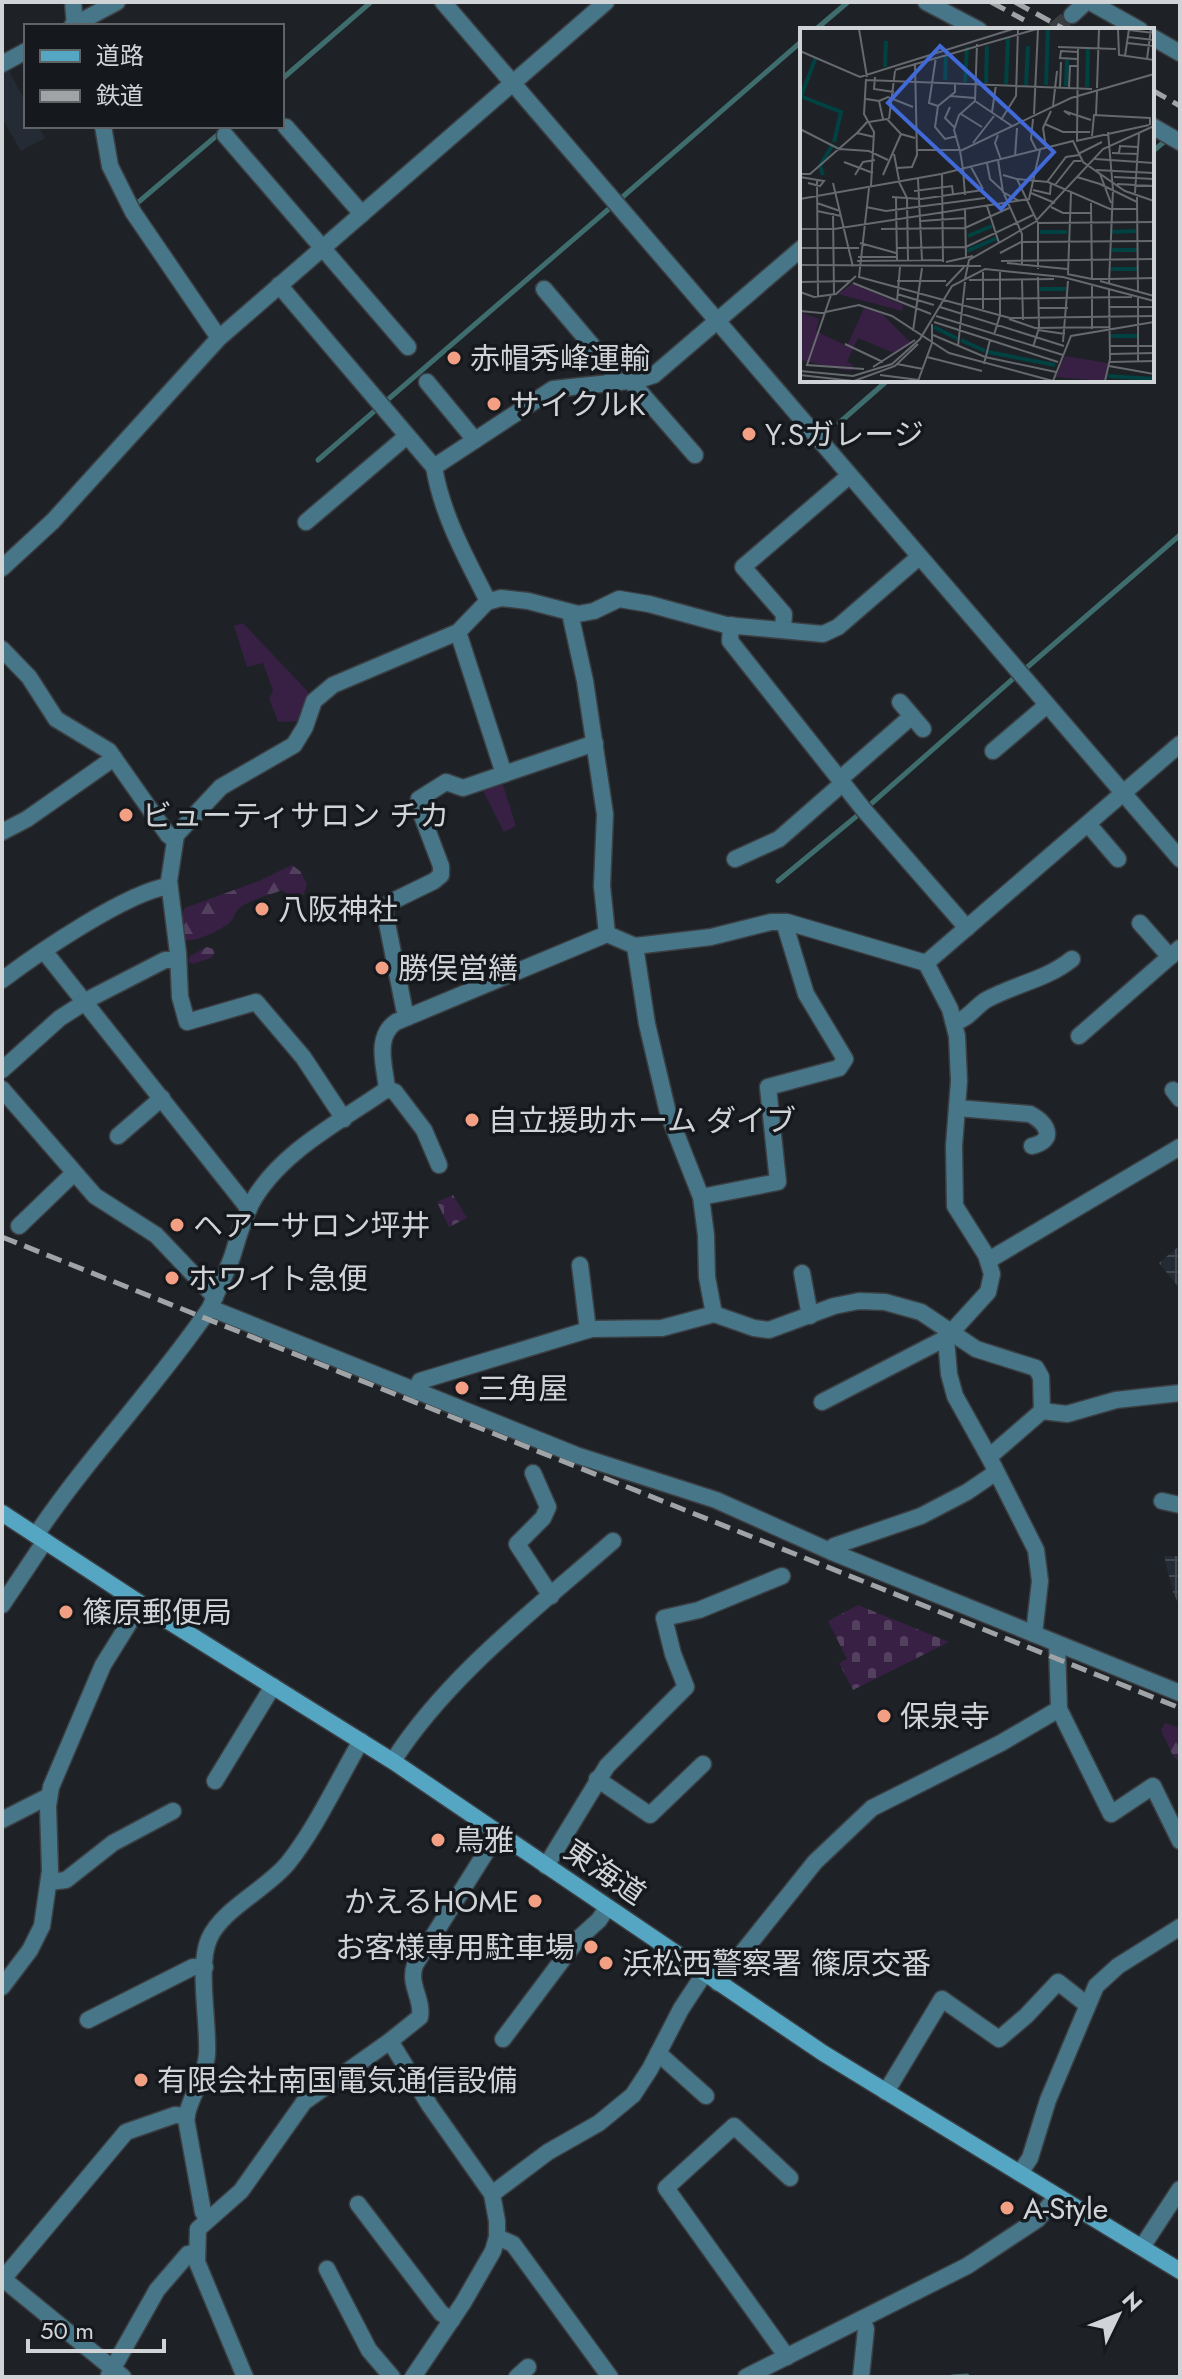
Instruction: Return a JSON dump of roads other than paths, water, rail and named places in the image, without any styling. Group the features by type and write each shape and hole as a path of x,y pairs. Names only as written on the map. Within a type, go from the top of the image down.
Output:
{"main road":[{"name":"東海道","path":"2,1513 393,1761 711,1978 886,2092 1180,2271"}],"street":[{"path":"73,2 74,24"},
{"path":"78,24 117,2"},
{"path":"443,2 1180,859"},
{"path":"2,568 48,527 219,338 606,2"},
{"path":"926,2 975,28"},
{"path":"1072,15 1088,2 1136,28"},
{"path":"1154,38 1180,53"},
{"path":"2,64 24,52"},
{"path":"286,127 362,214"},
{"path":"1154,127 1180,142"},
{"path":"103,128 110,166 133,212 219,338"},
{"path":"225,135 408,347"},
{"path":"434,467 553,389 654,375 800,250"},
{"path":"279,285 434,467 438,493 451,527 488,601"},
{"path":"544,289 612,369 613,382"},
{"path":"634,380 634,385 695,455"},
{"path":"427,382 475,440"},
{"path":"306,522 407,436"},
{"path":"783,628 784,614 743,567 849,476"},
{"path":"344,1119 303,1057 256,1002 187,1022 180,997 169,886 175,840 176,835 221,787 294,745 305,727 314,701 322,691 458,632 488,601 517,599 570,613 586,614 619,599 731,625 783,628 815,634 831,631 919,557"},
{"path":"570,613 585,681 605,814 602,886 607,934"},
{"path":"731,625 730,641 841,781 967,928"},
{"path":"458,632 504,774"},
{"path":"2,649 29,677 56,719 109,751 168,835 175,840"},
{"path":"900,702 923,729"},
{"path":"993,751 1047,705"},
{"path":"735,859 779,839 912,716"},
{"path":"408,1017 385,913 386,906 391,902 441,875 441,866 419,808 419,799 446,782 463,788 595,743"},
{"path":"926,963 1180,744"},
{"path":"2,832 27,819 114,758"},
{"path":"1088,824 1118,859"},
{"path":"2,980 99,917 155,888 169,886"},
{"path":"387,1089 382,1044 388,1027 607,934 635,946 711,937 756,924 784,922 926,963 956,1022 959,1081 954,1146 955,1206 989,1260 992,1274 988,1292 948,1335 822,1402"},
{"path":"701,1197 778,1182 768,1087 839,1068 845,1059 806,994 784,922"},
{"path":"1079,1036 1175,953 1140,923"},
{"path":"635,946 647,1024 668,1113 701,1197 707,1277 714,1314"},
{"path":"44,951 249,1209"},
{"path":"956,1022 983,1002 1046,976 1072,959"},
{"path":"2,1070 51,1025 84,1003 165,960 178,960"},
{"path":"2,1089 95,1196 156,1235 212,1303 416,1391 599,1463 716,1500 832,1552 1180,1693"},
{"path":"2,1605 40,1538 113,1431 175,1358 212,1303 260,1189 284,1162 387,1089"},
{"path":"387,1089 395,1092 424,1130 439,1165"},
{"path":"118,1136 162,1098"},
{"path":"957,1108 1030,1114 1046,1127 1047,1136 1041,1143 1032,1146"},
{"path":"989,1260 1180,1147"},
{"path":"19,1226 74,1173"},
{"path":"580,1265 588,1330"},
{"path":"802,1273 810,1316"},
{"path":"416,1391 420,1381 588,1330 662,1328 714,1314 769,1330 846,1303 872,1301 921,1312 948,1335 987,1354 1036,1368 1041,1377 1042,1411"},
{"path":"948,1335 949,1374 955,1396 1036,1550 1040,1581 1034,1634"},
{"path":"989,1457 1042,1411 1067,1414 1116,1400 1180,1393"},
{"path":"533,1473 548,1507 543,1518 517,1544 551,1596"},
{"path":"832,1552 834,1546 921,1516 995,1473"},
{"path":"1162,1501 1180,1505"},
{"path":"393,1761 438,1703 613,1541"},
{"path":"546,1866 597,1779 613,1758 686,1687 664,1618 699,1610 782,1576"},
{"path":"4,1980 30,1950 42,1926 49,1882 49,1796 103,1665 141,1604"},
{"path":"1057,1644 1059,1709 1111,1814 1153,1786 1180,1841"},
{"path":"215,1781 273,1686"},
{"path":"492,2194 548,2152 588,2131 621,2105 642,2082 681,2009 815,1862 872,1808 1001,1743 1059,1709"},
{"path":"208,2219 203,2212 187,2116 201,2083 207,2056 206,1950 215,1927 286,1866 361,1741"},
{"path":"597,1779 650,1815 703,1764"},
{"path":"2,1820 49,1796"},
{"path":"49,1882 66,1880 113,1843 168,1820"},
{"path":"245,2377 200,2270 196,2253 198,2229 248,2182 297,2109 420,2017 420,2005 412,1980 415,1965 498,1833"},
{"path":"503,2039 578,1939 607,1908"},
{"path":"1020,2173 1030,2158 1048,2100 1096,1986 1106,1975 1180,1927"},
{"path":"88,2020 193,1967 205,1967"},
{"path":"886,2092 942,1999 999,2039 1058,1982 1086,2004"},
{"path":"390,2041 430,2106 492,2194 497,2221 493,2251 413,2377"},
{"path":"658,2053 706,2096"},
{"path":"187,2116 175,2115 126,2132 2,2278 114,2374 157,2290 188,2254 196,2253"},
{"path":"787,2357 666,2188 734,2126 790,2178"},
{"path":"1142,2247 1180,2189"},
{"path":"746,2377 979,2259 1038,2219 1057,2196"},
{"path":"358,2204 441,2313 452,2320"},
{"path":"497,2237 513,2244 610,2377"},
{"path":"327,2269 369,2350 392,2377"},
{"path":"861,2377 866,2329 862,2319"}],"waterway":[{"path":"284,77 371,2"},
{"path":"817,28 848,2"},
{"path":"619,200 800,43"},
{"path":"135,205 226,128"},
{"path":"1154,150 1165,141"},
{"path":"385,402 611,207"},
{"path":"839,423 886,382"},
{"path":"318,460 378,408"},
{"path":"1024,670 1180,535"},
{"path":"872,803 1015,677"},
{"path":"778,881 858,815"},
{"path":"952,2377 967,2376"}],"tunnel":[{"path":"1056,28 1072,15"}],"railway":[{"path":"991,2 1024,20"},
{"path":"1015,2 1062,28"},
{"path":"1154,91 1180,106"},
{"path":"2,1237 1180,1708"}],"place":[{"name":"赤帽秀峰運輸","path":"454,358"},
{"name":"サイクルK","path":"494,404"},
{"name":"Y.Sガレージ","path":"749,434"},
{"name":"ビューティサロン チカ","path":"126,815"},
{"name":"八阪神社","path":"262,909"},
{"name":"勝俣営繕","path":"382,968"},
{"name":"自立援助ホーム ダイブ","path":"472,1120"},
{"name":"ヘアーサロン坪井","path":"177,1225"},
{"name":"ホワイト急便","path":"172,1278"},
{"name":"三角屋","path":"462,1388"},
{"name":"篠原郵便局","path":"66,1612"},
{"name":"保泉寺","path":"884,1716"},
{"name":"鳥雅","path":"438,1840"},
{"name":"かえるHOME","path":"535,1901"},
{"name":"お客様専用駐車場","path":"591,1947"},
{"name":"浜松西警察署 篠原交番","path":"606,1963"},
{"name":"有限会社南国電気通信設備","path":"141,2080"},
{"name":"A-Style","path":"1007,2208"}]}
